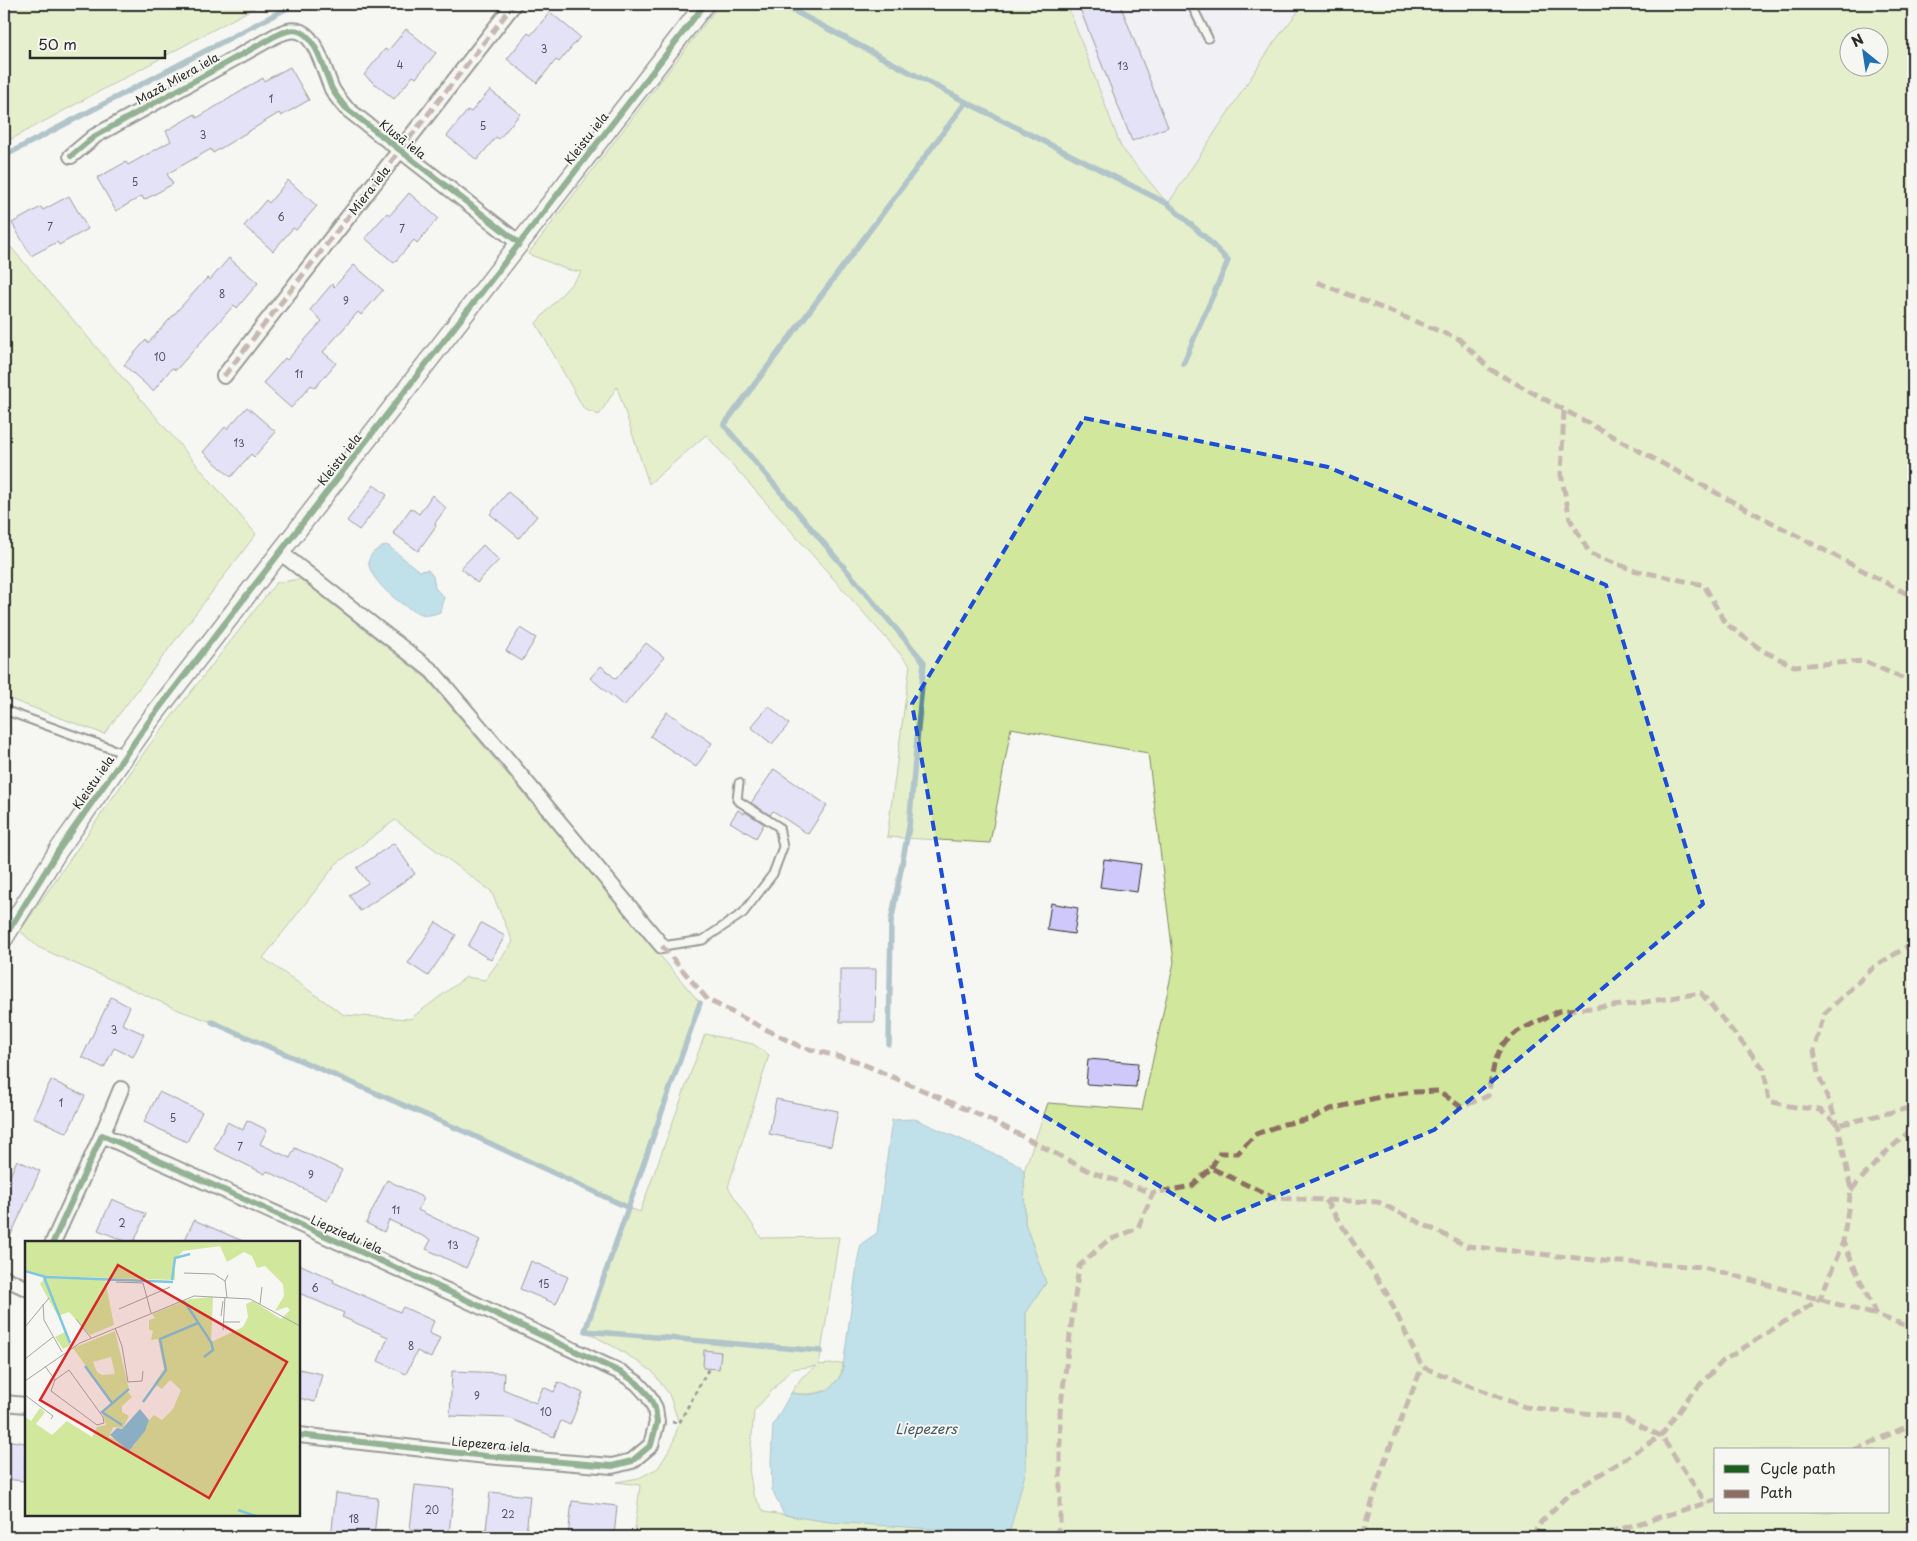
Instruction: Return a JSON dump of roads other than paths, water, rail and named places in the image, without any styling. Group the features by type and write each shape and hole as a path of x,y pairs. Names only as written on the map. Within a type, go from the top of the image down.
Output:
{"street":[{"name":"Miera iela","path":"224,376 514,4"},
{"name":"Kleistu iela","path":"4,938 58,851 150,720 705,4"},
{"name":"Klusā iela","path":"299,31 310,40 315,48 333,90 346,108 519,243"},
{"name":"Mazā Miera iela","path":"71,156 95,136 274,36 285,32 299,31"},
{"path":"280,554 432,671 662,946"},
{"path":"56,1237 121,1089"},
{"name":"Liepziedu iela","path":"102,1135 616,1369 637,1384 648,1395 654,1408 657,1422"},
{"path":"4,1278 25,1288"},
{"path":"4,1403 25,1405"},
{"name":"Liepezera iela","path":"300,1435 486,1456 612,1466 632,1461 650,1445 657,1422"}],"lane":[{"path":"1191,4 1208,38"},
{"path":"4,710 126,754"},
{"path":"662,946 703,940 743,913 773,874 784,847 779,827 738,800 739,783"}],"water":[{"path":"387,545 419,571 428,570 433,576 435,588 444,597 440,612 429,615 411,610 381,586 374,577 369,560 374,552"},
{"name":"Liepezers","path":"915,1119 1019,1165 1024,1171 1025,1223 1046,1283 1026,1313 1026,1470 1009,1534 830,1522 784,1515 772,1489 773,1425 791,1393 807,1395 828,1391 842,1374 861,1244 877,1233 892,1120"}],"waterway":[{"path":"4,156 295,4"},
{"path":"781,4 966,102 1168,204 1205,237 1228,261 1183,364"},
{"path":"889,1044 891,922 909,827 924,662 724,425 966,102"},
{"path":"700,1003 585,1331 821,1351"},
{"path":"212,1022 470,1134 629,1208"}]}
